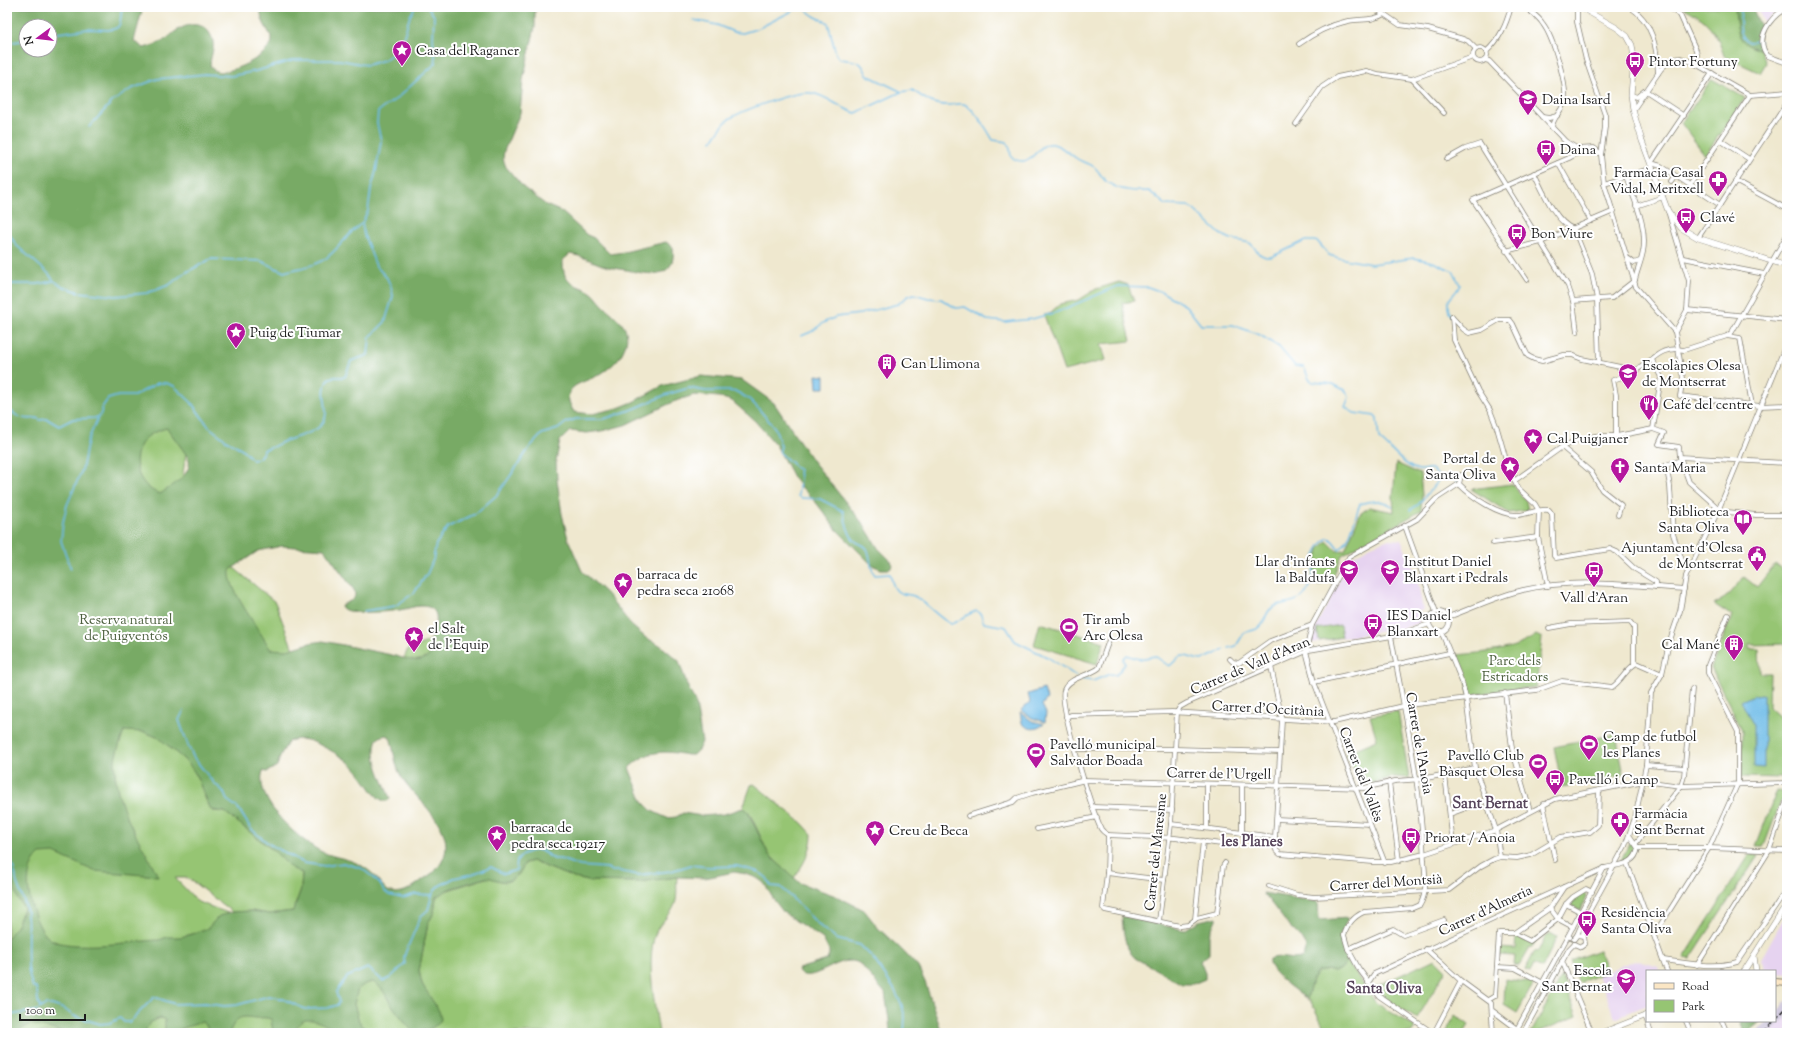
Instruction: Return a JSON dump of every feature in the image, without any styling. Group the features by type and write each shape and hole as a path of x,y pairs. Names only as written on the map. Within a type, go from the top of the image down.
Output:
{"main road":[{"path":"1776,982 1787,983"}],"street":[{"path":"1373,7 1400,25 1428,29 1463,39 1468,41 1476,49 1481,48 1486,52"},
{"path":"1485,60 1486,52 1494,45 1505,27 1511,7"},
{"path":"1525,7 1543,23 1559,63 1565,95 1563,108 1553,122 1552,128"},
{"path":"1675,332 1687,310 1689,281 1668,211 1633,110 1631,94 1634,58 1630,41 1617,28 1578,7 1577,22 1586,60 1605,115 1601,155 1604,183 1614,211 1636,287 1675,332 1683,378 1680,396 1760,406 1787,406"},
{"path":"1630,7 1644,20 1653,35 1658,55 1658,73"},
{"path":"1787,8 1767,25 1763,45 1768,56 1787,63"},
{"path":"1672,10 1680,15 1696,50 1697,55 1695,63"},
{"path":"1299,44 1315,33 1334,24 1357,19 1378,19 1384,14"},
{"path":"1473,57 1476,49"},
{"path":"1473,57 1477,62 1482,62 1485,60 1489,61 1565,141 1578,149 1594,148 1603,141"},
{"path":"1296,124 1322,87 1337,77 1366,70 1378,74 1412,79 1473,57"},
{"path":"1633,110 1658,73 1666,64 1674,59 1681,58 1695,63 1750,95 1787,92"},
{"path":"1652,166 1712,73"},
{"path":"1412,79 1444,113"},
{"path":"1631,94 1637,97 1647,90"},
{"path":"1647,90 1684,116"},
{"path":"1690,185 1750,95"},
{"path":"1698,238 1787,103"},
{"path":"1542,117 1550,118 1557,115"},
{"path":"1720,140 1749,159"},
{"path":"1447,159 1465,149 1480,144 1568,286 1573,301 1577,332"},
{"path":"1594,148 1601,155"},
{"path":"1526,280 1473,200 1573,156 1578,149"},
{"path":"1558,163 1590,221"},
{"path":"1604,183 1657,164 1720,205"},
{"path":"1534,173 1552,207 1568,227 1574,229 1592,274 1597,299 1600,363"},
{"path":"1573,301 1614,298 1635,280 1644,238 1643,225 1626,176"},
{"path":"1672,182 1676,176"},
{"path":"1735,181 1787,209"},
{"path":"1636,206 1663,197"},
{"path":"1506,251 1541,242 1614,211"},
{"path":"1668,211 1681,228 1698,238 1787,266"},
{"path":"1675,237 1677,230 1681,228"},
{"path":"1548,586 1538,537 1539,511 1535,504 1518,488 1509,470 1498,428 1490,410 1478,391 1454,340 1452,317 1462,329 1469,333 1482,330 1499,320 1510,320 1528,356 1542,362 1564,356 1572,356 1620,367 1629,373 1639,370 1661,352 1678,348 1684,350 1727,336 1732,332 1787,235"},
{"path":"1683,258 1764,274"},
{"path":"1628,259 1634,263 1640,261"},
{"path":"1687,310 1787,320"},
{"path":"1727,336 1740,338 1752,405"},
{"path":"1523,1033 1562,961 1569,949 1574,944 1574,939 1615,865 1629,835 1644,781 1652,693 1662,674 1669,643 1680,611 1688,572 1718,510 1787,342"},
{"path":"1652,360 1661,377 1653,429"},
{"path":"1616,436 1616,395 1613,380 1622,377 1626,372"},
{"path":"1514,481 1562,447 1575,441 1595,436 1616,436 1653,429 1664,433 1659,444 1679,447 1689,482 1718,510 1756,515 1787,515"},
{"path":"1562,447 1591,472 1602,490 1621,505 1618,515"},
{"path":"1688,572 1684,566 1673,534 1670,486 1666,464 1681,458 1787,463"},
{"path":"1461,474 1459,484 1477,500 1509,514 1517,515 1547,510 1552,514 1554,556 1556,558 1610,550 1617,552 1635,569 1656,582 1656,588"},
{"name":"Carrer del Vallès","path":"1385,863 1314,682 1306,651 1312,625 1335,584 1343,566 1351,555 1421,516 1436,499 1459,484"},
{"path":"1405,526 1436,612"},
{"path":"1493,543 1538,537"},
{"path":"1448,617 1510,594 1548,586 1594,583 1684,589"},
{"path":"1436,612 1442,612 1448,617 1448,625 1442,631 1434,631 1429,624 1429,617 1436,612"},
{"path":"1654,935 1709,848 1738,783 1738,732 1708,674 1708,665 1728,615"},
{"path":"1550,628 1583,624 1632,623 1634,628 1634,664 1640,664 1662,674"},
{"name":"Carrer de Vall d'Aran","path":"1177,712 1183,705 1306,651 1391,636 1429,624"},
{"path":"1230,659 1233,662 1240,663 1270,641 1312,625"},
{"path":"1442,631 1449,653 1462,682 1466,698 1475,768 1496,830 1500,857"},
{"name":"Carrer de l'Anoia","path":"1391,636 1417,779 1424,854 1425,891"},
{"path":"1109,640 1100,668 1081,676 1065,688 1063,695 1066,717 1102,831 1108,835 1169,838 1229,845"},
{"path":"1314,682 1449,653"},
{"name":"Carrer d'Occitània","path":"1066,717 1071,715 1177,712 1330,722 1403,706 1537,690 1562,681 1612,687 1634,664"},
{"path":"1271,666 1282,720 1275,837 1277,853 1385,863 1424,854 1496,830 1543,804 1556,799 1644,781 1681,786 1738,783 1787,783"},
{"path":"1636,844 1681,786 1685,768 1692,689"},
{"path":"1505,693 1512,748 1530,811"},
{"name":"Carrer del Maresme","path":"1159,921 1171,824 1177,712"},
{"path":"1076,749 1175,749 1280,752"},
{"path":"1646,765 1685,768"},
{"name":"Carrer de l'Urgell","path":"968,816 1013,802 1017,798 1085,780 1364,788 1389,782 1417,779 1475,768"},
{"path":"1445,774 1453,844"},
{"path":"1389,782 1399,861"},
{"path":"1207,784 1207,828"},
{"path":"1242,785 1242,832"},
{"name":"Carrer del Montsià","path":"1269,886 1297,895 1314,897 1449,890 1480,866 1500,857 1517,858 1531,855 1561,837 1590,832 1598,825 1599,791"},
{"path":"1697,965 1768,851 1787,799"},
{"path":"1450,814 1485,801"},
{"path":"1543,804 1555,860"},
{"path":"1094,807 1172,810"},
{"path":"1037,829 1097,817"},
{"path":"1277,819 1370,824"},
{"path":"1171,824 1275,837"},
{"path":"1108,835 1107,873 1103,908 1105,910 1182,926 1195,919 1217,913 1223,866 1225,863"},
{"path":"1629,835 1638,848 1634,858 1627,863 1668,970"},
{"path":"1195,919 1203,841"},
{"path":"1638,848 1709,848 1787,851"},
{"name":"Carrer d'Almeria","path":"1368,983 1374,974 1426,949 1605,868 1627,863"},
{"path":"1493,1011 1517,1029 1605,868"},
{"path":"1107,873 1164,880"},
{"path":"1514,933 1550,908 1564,886"},
{"path":"1488,1000 1495,996 1499,933 1514,933 1530,941 1558,919 1566,904 1573,897 1586,889 1592,892"},
{"path":"1663,960 1697,965 1719,966 1737,962 1787,890"},
{"path":"1425,891 1420,905 1413,908 1364,912 1357,915 1350,921 1344,935 1348,949 1368,983 1379,996 1433,1033 1461,981"},
{"path":"1746,969 1787,903"},
{"path":"1566,904 1581,912"},
{"path":"1550,908 1558,919 1573,927"},
{"path":"1348,949 1393,929 1403,935 1444,920"},
{"path":"1574,944 1579,947 1584,945 1586,939 1583,936 1584,920"},
{"path":"1577,935 1583,936"},
{"path":"1568,936 1574,939"},
{"path":"1426,949 1461,981 1491,1003 1493,1011 1493,1033"},
{"path":"1755,953 1756,970"},
{"path":"1562,961 1592,1033"},
{"path":"1496,966 1515,968 1543,983"},
{"path":"1746,969 1752,967 1756,970"},
{"path":"1601,1033 1613,1031 1646,1015"},
{"path":"1648,1022 1652,1033"},
{"path":"1686,1022 1691,1033"},
{"path":"1722,1022 1727,1033"}],"shaded area":[{"path":"1757,7 1783,7 1764,23"},
{"name":"Institut Daniel Blanxart i Pedrals","path":"1389,539 1401,540 1417,577 1423,610 1419,611 1418,615 1420,623 1396,630 1386,629 1384,631 1312,643 1310,642 1314,629 1352,557 1369,547"},
{"path":"1787,912 1787,974 1776,973 1776,970 1766,970 1761,959"},
{"name":"Escola Sant Bernat","path":"1635,960 1659,967 1660,970 1646,970 1646,1005 1615,1018 1598,975"},
{"path":"1787,1000 1787,1016 1782,1023 1770,1033 1756,1033 1768,1022 1776,1022 1776,1013"},
{"path":"1787,1016 1787,1033 1770,1033 1782,1023"}],"green space":[{"name":"Reserva natural de Puigventós","path":"7,7 98,7 192,411 182,481 222,558 275,602 293,649 169,747 192,767 207,802 213,811 225,812 275,852 291,868 302,873 301,889 293,911 269,914 252,911 232,912 188,878 175,878 198,902 321,947 429,998 422,984 419,971 428,923 434,913 436,897 442,892 489,877 505,882 509,881 519,874 525,863 532,861 574,878 589,881 639,882 677,877 675,904 671,912 659,927 652,946 652,984 659,1033 7,1033"},
{"path":"7,7 143,7 134,41 144,48 152,46 182,28 198,25 207,30 211,35 213,48 210,65 211,68 220,72 243,66 260,56 271,45 272,39 263,22 261,14 261,10 266,7 289,7 308,13 313,13 322,11 328,7 535,7 535,27 523,80 520,113 504,151 503,159 506,167 524,188 546,205 562,212 587,235 594,238 610,254 666,242 673,247 673,258 671,265 660,273 652,274 611,268 570,254 563,260 563,268 566,278 573,284 593,294 620,321 626,331 627,337 623,352 610,367 595,377 575,386 571,390 569,402 574,412 592,414 618,408 633,402 662,386 701,376 742,380 774,403 812,460 864,525 878,548 893,565 890,569 881,569 872,565 836,529 818,505 794,479 776,445 755,421 732,401 719,397 694,395 673,402 625,425 587,433 570,431 560,441 556,461 557,480 562,514 568,539 582,571 606,593 632,626 646,638 660,645 679,661 687,685 696,704 702,742 698,750 693,755 670,752 656,753 642,758 629,768 643,802 652,811 667,818 676,817 683,813 702,816 724,814 743,808 747,810 769,855 800,883 836,896 864,910 879,929 918,967 925,982 942,1033 890,1033 885,993 859,963 851,961 843,962 812,975 799,973 798,969 827,960 829,951 823,939 784,913 764,883 757,878 734,872 705,878 677,877 639,882 589,881 574,878 532,861 525,863 517,875 511,880 502,881 485,878 449,889 436,897 434,913 428,923 419,971 422,984 439,1011 441,1019 439,1023 430,1029 412,1031 390,1003 384,992 377,984 373,982 365,984 358,989 354,1004 359,1021 368,1033 346,1034 316,1021 309,1020 303,1021 298,1025 294,1033 273,1033 271,1019 242,1017 234,1023 229,1033 209,1033 206,1025 202,1022 180,1029 179,1033 165,1033 165,1020 161,1018 150,1022 144,1033 108,1031 66,1033 31,1024 14,1033 7,1033 7,939 17,925 24,908 18,899 7,867","holes":["167,428 188,457 189,465 184,476 160,494 146,485 141,478 136,463 139,447 144,440 151,434","282,546 324,549 354,590 355,597 341,606 348,611 384,612 418,606 428,607 433,610 436,614 436,624 430,641 440,643 429,656 419,660 323,641 310,643 287,650 270,649 239,599 230,578 230,570 258,551","124,731 144,732 159,738 188,763 195,773 211,810 225,812 275,852 291,868 302,873 301,889 293,911 269,914 252,911 232,912 219,916 208,928 196,933 180,937 167,937 159,940 103,945 73,945 60,943 50,939 46,935 42,930 31,905 28,888 31,867 33,862 40,854 54,853 94,871 158,876 129,821 118,792 115,777 115,760","388,735 391,740 396,763 401,776 436,820 443,832 446,844 444,857 436,870 410,889 397,893 388,891 367,869 352,861 322,852 291,829 271,806 265,794 262,782 263,771 267,772 277,766 281,754 289,741 298,739 306,740 314,742 345,759 354,767 377,796 383,801 387,801 390,799 378,768 375,754 377,739"]},
{"path":"1682,7 1735,7 1737,27 1742,39 1752,47 1760,49 1766,63 1760,73 1724,56 1718,39 1709,26 1691,11"},
{"path":"1735,7 1752,7 1760,25 1758,37 1760,49 1746,44 1739,34"},
{"path":"1712,79 1745,98 1705,155 1681,123"},
{"path":"1119,282 1128,285 1134,301 1122,303 1131,341 1101,344 1106,360 1064,371 1044,315 1049,314 1060,304 1079,300 1096,289"},
{"path":"1396,463 1420,474 1422,495 1421,511 1342,555 1331,582 1325,581 1319,586 1312,581 1319,549 1327,541 1337,551 1345,550 1360,514 1369,507 1394,512 1393,497"},
{"path":"1512,484 1526,501 1528,510 1509,513 1471,489"},
{"path":"1775,564 1787,573 1787,644 1749,645 1749,649 1759,649 1760,673 1770,673 1769,707 1787,724 1787,773 1783,778 1742,777 1742,730 1711,668 1732,616 1714,604 1725,598 1744,577 1757,587"},
{"name":"Tir amb Arc Olesa","path":"1040,623 1104,642 1097,664 1034,645"},
{"path":"1340,625 1342,637 1319,641 1317,629"},
{"name":"Parc dels Estricadors","path":"1536,635 1542,638 1536,687 1469,695 1465,673 1457,655 1488,652 1508,648 1527,641"},
{"path":"430,641 440,642 428,656 421,660 403,660 408,649"},
{"path":"1398,711 1409,778 1393,777 1362,786 1346,753 1377,740 1370,716"},
{"name":"Camp de futbol les Planes","path":"1616,734 1624,775 1562,787 1554,747"},
{"path":"754,784 802,823 812,834 809,852 794,878 769,855 751,816 747,810 743,808 751,785"},
{"path":"1777,790 1785,791 1764,846 1756,846"},
{"path":"1630,842 1633,849 1632,855 1628,860 1620,862"},
{"path":"1750,854 1758,856 1690,959 1684,958"},
{"path":"1585,892 1587,896 1580,910 1572,906 1571,901"},
{"path":"1263,893 1318,902 1319,920 1348,918 1340,936 1347,961 1341,969 1334,972 1327,970 1317,972 1312,980 1307,999 1277,976 1269,964 1269,959 1277,957 1295,959 1303,957 1306,947 1300,937 1289,926"},
{"path":"1122,916 1184,930 1199,921 1217,917 1209,935 1209,954 1200,961 1205,973 1205,979 1193,984 1182,984 1135,958 1131,954 1126,944"},
{"path":"1550,933 1557,937 1542,968 1534,964 1530,972 1525,970 1535,951 1537,952 1545,938"},
{"path":"1516,937 1530,942 1537,938 1519,966 1514,965 1515,956 1498,955 1499,948 1515,949"},
{"path":"1599,950 1607,971 1579,983 1570,961"},
{"path":"1435,959 1446,970 1417,1019 1380,995 1377,986"},
{"path":"1347,961 1376,1003 1415,1027 1412,1033 1327,1033 1311,1002 1307,999 1312,980 1317,972 1327,970 1334,972 1341,969"},
{"path":"1562,976 1577,1016 1536,1033 1531,1033"},
{"path":"1505,979 1534,983 1517,1013 1504,1005"},
{"path":"1455,1015 1469,1025 1464,1033 1446,1033"},
{"path":"1740,1022 1761,1022 1748,1033 1745,1033"}],"water":[{"path":"816,375 825,376 825,388 817,388"},
{"path":"1044,689 1047,699 1042,705 1046,713 1045,722 1032,718 1021,710 1030,702 1028,694"},
{"path":"1764,694 1764,768 1754,767 1754,726 1741,701 1754,695"},
{"path":"1020,712 1032,721 1044,724 1035,729 1027,727 1022,723"}],"waterway":[{"path":"58,33 88,29 114,29 118,27 120,23 122,7"},
{"path":"89,127 112,102 131,89 157,79 205,74 231,76 256,71 295,60 340,60 367,65 384,60 391,55 402,42 410,16 415,7"},
{"path":"7,412 11,411 17,416 23,418 37,418 40,420 47,419 59,426 73,419 95,418 100,416 103,406 108,399 118,396 134,396 158,383 166,383 174,386 191,402 209,427 226,440 242,449 253,460 259,458 265,449 310,432 321,425 325,420 326,413 324,391 328,379 333,377 345,377 351,361 368,355 370,337 385,322 393,296 387,278 376,266 364,235 362,223 368,211 381,141 377,123 378,112 396,99 436,63 433,39 434,16 428,7"},
{"path":"694,20 717,25 734,32 743,33 759,28 800,7"},
{"path":"802,7 814,16 828,23 836,54 840,59 860,63 867,75 902,92 912,90 929,101 937,104 964,104 968,106 993,140 1007,142 1011,157 1018,161 1029,159 1047,144 1056,145 1078,159 1093,166 1105,180 1112,185 1127,190 1149,191 1166,205 1188,206 1220,234 1231,239 1250,243 1261,255 1266,257 1271,257 1305,241 1314,241 1318,242 1329,255 1371,264 1414,258 1433,262 1453,271 1460,285 1458,290 1448,302 1451,316"},
{"path":"1741,7 1740,26 1742,35 1749,42 1760,41"},
{"path":"7,43 18,41"},
{"path":"712,141 722,126 736,115 757,106 793,95 803,93 817,94 856,113 901,92"},
{"path":"7,230 16,245 49,274 53,280 62,286 79,292 116,296 147,293 169,285 183,274 211,259 261,261 284,272 311,266 321,262 335,251 351,232 361,224"},
{"path":"7,284 38,284 53,281"},
{"path":"801,336 811,332 823,323 836,317 860,314 898,304 908,296 914,294 928,298 941,299 956,308 965,307 987,320 1005,322 1032,319 1057,312 1118,286 1148,287 1162,292 1186,306 1201,325 1233,325 1260,335 1279,347 1295,366 1304,367 1309,379 1313,382 1333,384 1346,391 1349,397 1345,407 1354,413 1375,416 1377,419 1379,439 1403,461 1419,470 1432,469 1440,478"},
{"path":"364,611 395,606 414,593 427,574 433,560 436,544 448,527 475,514 498,494 530,447 542,434 558,429 567,422 576,419 604,419 636,408 665,395 689,388 705,391 729,391 737,392 749,399 775,428 781,446 779,452 799,470 800,478 798,496 801,498 820,499 843,511 848,530 852,537 856,542 867,549 872,570 875,575 890,574 893,585 897,591 914,596 941,618 951,624 970,613 977,611 980,613 984,623 1006,627 1015,641 1049,658 1076,676"},
{"path":"71,569 61,541 63,522 67,505 82,470 88,440 98,418"},
{"path":"1410,510 1418,505 1440,478 1454,478 1458,482"},
{"path":"1229,648 1236,646 1244,633 1259,628 1272,608 1280,604 1294,601 1306,593 1310,586 1315,558 1321,544 1328,538 1331,539 1339,549 1343,546 1352,529 1360,504 1377,501 1392,506"},
{"path":"1081,679 1093,681 1110,674 1116,675 1125,664 1123,659 1127,655 1139,659 1155,656 1169,666 1182,656 1202,660 1224,650"},
{"path":"184,710 179,720 194,758 214,783 223,791 227,800 238,808 251,829 269,844 304,863 325,866 343,863 361,868 374,878 389,895 402,898 416,894 432,895"},
{"path":"7,844 11,850 12,864 16,881 26,908 28,927 28,969 33,987 36,988 41,1008"},
{"path":"7,1018 10,1015 36,1011 45,1005 52,1005 64,1009 74,1016 100,1024 110,1023 120,1018 124,1022 130,1022 154,997 175,1004 205,1003 224,1006 237,1005 269,996 283,999 305,1009 328,1008 337,1005 339,1002 336,992 347,977 368,968 383,981 390,978 405,964 404,957 406,951 421,916 428,910 432,895 437,887 454,878 472,874 491,867 504,874 516,870 517,861 523,854 540,850 554,859 560,859 580,866 607,868 612,871 638,875 671,871 691,865 709,867 737,866 759,872 767,878 771,886 781,887 821,927 836,939 860,945 873,958 894,989 901,1003 905,1017 904,1033"}],"railway":[{"path":"1776,1019 1787,1007"},
{"path":"1763,1033 1773,1022"}],"place":[{"name":"Casa del Raganer","path":"402,67"},
{"name":"Pintor Fortuny","path":"1635,78"},
{"name":"Daina Isard","path":"1528,116"},
{"name":"Daina","path":"1546,166"},
{"name":"Farmàcia Casal Vidal, Meritxell","path":"1718,197"},
{"name":"Clavé","path":"1686,234"},
{"name":"Bon Viure","path":"1517,250"},
{"name":"Puig de Tiumar","path":"236,349"},
{"name":"Can Llimona","path":"887,380"},
{"name":"Escolàpies Olesa de Montserrat","path":"1628,390"},
{"name":"Café del centre","path":"1649,421"},
{"name":"Cal Puigjaner","path":"1533,455"},
{"name":"Portal de Santa Oliva","path":"1510,483"},
{"name":"Santa Maria","path":"1620,484"},
{"name":"Biblioteca Santa Oliva","path":"1743,536"},
{"name":"Ajuntament d'Olesa de Montserrat","path":"1757,572"},
{"name":"Llar d'infants la Baldufa","path":"1349,586"},
{"name":"Institut Daniel Blanxart i Pedrals","path":"1390,586"},
{"name":"Vall d'Aran","path":"1594,588"},
{"name":"barraca de pedra seca 21068","path":"623,599"},
{"name":"IES Daniel Blanxart","path":"1373,640"},
{"name":"Tir amb Arc Olesa","path":"1069,644"},
{"name":"el Salt de l'Equip","path":"414,653"},
{"name":"Cal Mané","path":"1734,661"},
{"name":"Camp de futbol les Planes","path":"1589,761"},
{"name":"Pavelló municipal Salvador Boada","path":"1036,769"},
{"name":"Pavelló Club Bàsquet Olesa","path":"1538,780"},
{"name":"Pavelló i Camp","path":"1555,796"},
{"name":"Farmàcia Sant Bernat","path":"1620,838"},
{"name":"Creu de Beca","path":"875,847"},
{"name":"barraca de pedra seca 19217","path":"497,852"},
{"name":"Priorat / Anoia","path":"1411,854"},
{"name":"Residència Santa Oliva","path":"1587,937"},
{"name":"Escola Sant Bernat","path":"1626,995"}],"district":[{"name":"Sant Bernat","path":"1490,803"},
{"name":"les Planes","path":"1252,841"},
{"name":"Santa Oliva","path":"1384,988"}]}
